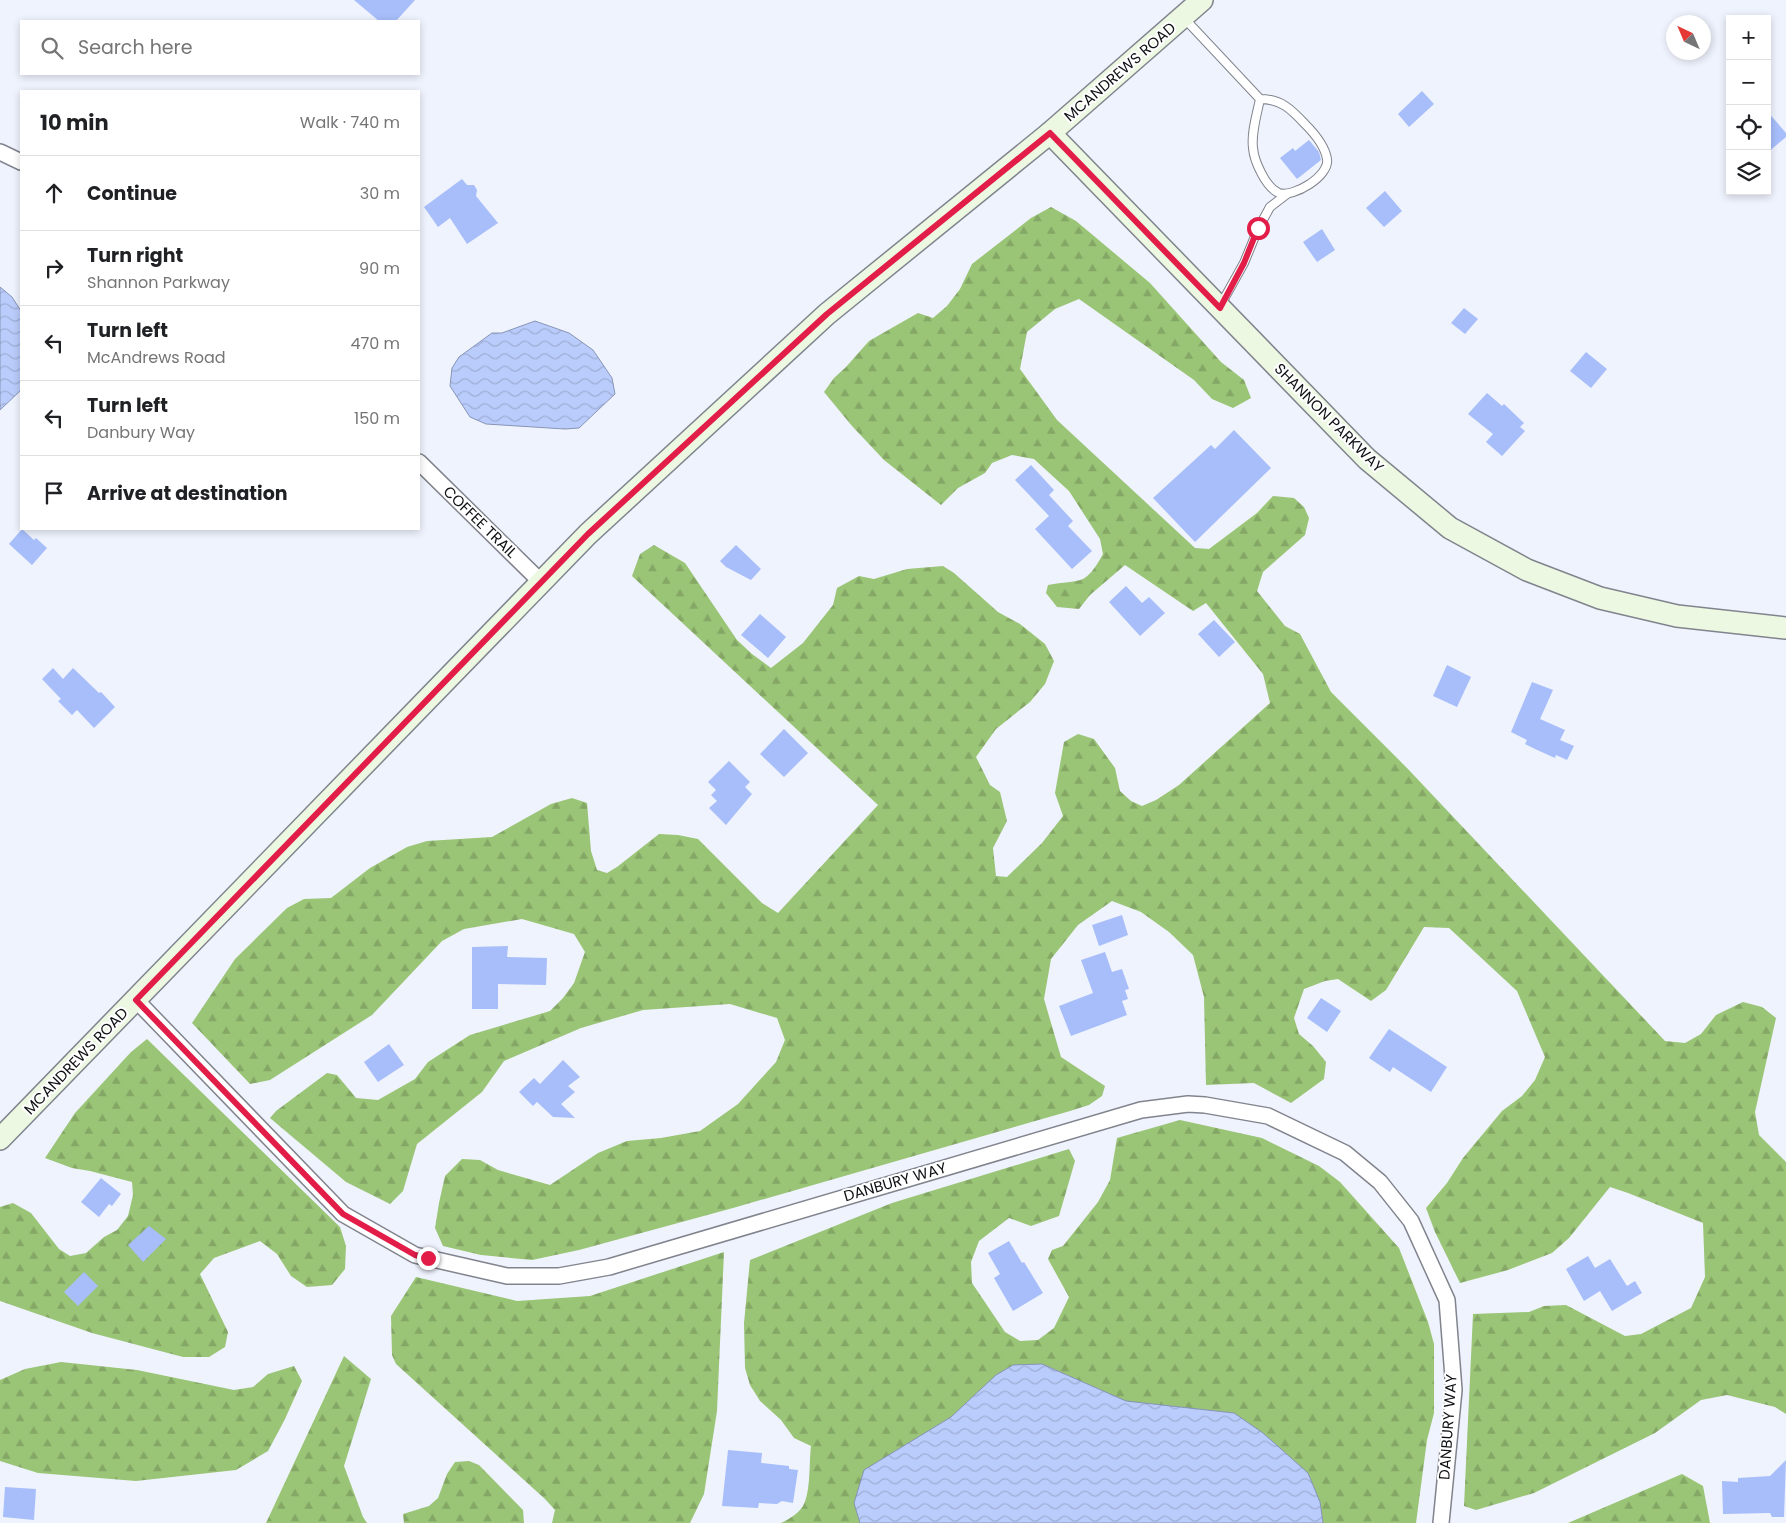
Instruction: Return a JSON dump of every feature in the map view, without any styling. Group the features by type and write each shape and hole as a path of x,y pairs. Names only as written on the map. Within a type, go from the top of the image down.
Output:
{"main road":[{"name":"MCANDREWS ROAD","path":"0,1139 595,528 827,314 1050,133 1202,0"},
{"name":"SHANNON PARKWAY","path":"1050,133 1367,459 1450,528 1527,570 1600,598 1677,616 1786,628"}],"street":[{"path":"0,152 20,162"},
{"name":"COFFEE TRAIL","path":"420,463 541,582"},
{"name":"DANBURY WAY","path":"136,1000 343,1214 415,1255 507,1276 559,1276 609,1267 1142,1110 1188,1104 1205,1104 1268,1116 1345,1153 1380,1182 1411,1221 1447,1300 1454,1390 1441,1523"}],"lane":[{"path":"1183,17 1260,99 1272,99 1291,110 1316,137 1328,160 1325,170 1319,178 1287,194 1270,207 1258,228 1244,263 1220,308"},
{"path":"1260,99 1252,147 1256,163 1264,180 1278,193 1287,194"}],"green space":[{"path":"1051,207 1076,221 1150,283 1221,362 1244,380 1251,398 1233,408 1212,399 1194,380 1079,299 1055,309 1027,332 1020,369 1057,420 1195,548 1209,549 1257,513 1273,496 1294,498 1304,507 1309,518 1305,535 1263,572 1257,591 1285,626 1300,634 1331,692 1407,768 1665,1041 1685,1043 1701,1034 1716,1015 1743,1002 1762,1007 1776,1018 1755,1112 1759,1135 1786,1162 1786,1414 1775,1407 1727,1395 1701,1400 1655,1433 1534,1493 1476,1510 1464,1506 1473,1314 1529,1312 1544,1306 1566,1305 1625,1336 1641,1334 1691,1308 1705,1277 1703,1223 1610,1187 1569,1238 1552,1253 1508,1270 1460,1283 1435,1232 1426,1208 1447,1183 1463,1158 1502,1111 1522,1096 1535,1080 1545,1057 1517,991 1449,928 1424,927 1386,990 1371,1001 1338,979 1325,981 1304,989 1294,1018 1299,1034 1313,1046 1326,1062 1324,1079 1291,1103 1254,1083 1206,1085 1204,997 1193,955 1169,932 1141,912 1112,901 1078,925 1051,959 1044,999 1061,1057 1105,1086 1102,1096 1089,1105 733,1208 579,1250 532,1260 481,1255 443,1246 435,1228 439,1203 445,1176 462,1159 480,1160 498,1170 550,1185 598,1153 627,1141 661,1138 700,1131 738,1104 776,1062 785,1040 777,1018 730,1004 643,1010 581,1028 504,1061 482,1092 417,1144 403,1191 390,1204 346,1182 270,1118 276,1111 327,1073 337,1075 356,1098 378,1100 415,1079 428,1062 470,1035 550,1011 574,983 585,952 574,934 522,919 464,929 442,941 372,1015 270,1080 250,1084 192,1023 235,959 287,908 304,899 331,898 370,868 407,847 427,841 492,837 551,804 572,798 587,803 591,851 597,870 607,873 659,834 698,839 762,903 778,913 878,805 632,576 640,554 654,545 685,563 737,640 771,668 803,643 833,605 837,588 859,576 874,579 907,569 943,566 954,573 998,612 1020,624 1045,644 1054,661 1045,684 1030,702 996,729 976,757 990,785 1000,792 1007,821 993,848 996,876 1007,877 1042,843 1063,816 1055,793 1064,742 1078,734 1094,739 1115,768 1120,791 1131,801 1142,806 1156,800 1179,785 1270,703 1263,674 1206,603 1193,611 1125,565 1090,595 1079,609 1057,607 1046,593 1048,585 1081,580 1097,565 1103,554 1100,539 1069,491 1034,459 1012,455 992,463 985,473 958,488 941,505 884,460 824,392 834,378 869,341 918,313 933,318 947,306 960,289 972,264 1031,218"},
{"path":"147,1039 340,1227 346,1246 345,1269 332,1285 307,1287 291,1276 277,1254 260,1241 214,1258 200,1274 228,1332 225,1347 209,1357 183,1357 92,1333 0,1301 0,1207 13,1203 31,1213 59,1249 70,1256 86,1253 104,1237 117,1230 128,1216 133,1195 132,1182 72,1168 45,1158 75,1113 131,1052"},
{"path":"1180,1120 1262,1138 1319,1166 1340,1182 1399,1248 1428,1322 1434,1344 1434,1413 1427,1440 1416,1523 781,1523 799,1511 806,1500 809,1485 811,1446 794,1438 781,1420 760,1401 750,1385 745,1368 744,1323 750,1260 892,1203 1069,1149 1075,1161 1059,1216 1031,1226 1009,1218 979,1241 971,1262 972,1283 1005,1332 1020,1341 1038,1340 1054,1328 1069,1297 1048,1259 1052,1250 1063,1246 1098,1202 1110,1180 1117,1138"},
{"path":"724,1252 717,1411 704,1494 690,1523 552,1523 555,1510 545,1499 396,1364 392,1355 391,1316 416,1277 517,1301 590,1296"},
{"path":"344,1356 371,1379 344,1466 367,1523 266,1523"},
{"path":"61,1362 137,1370 234,1390 253,1387 268,1374 294,1366 302,1381 268,1451 236,1470 136,1481 38,1473 0,1461 0,1380 25,1369"},
{"path":"469,1461 479,1465 523,1510 524,1523 404,1523 403,1514 429,1506 438,1498 447,1474 455,1462"},
{"path":"1682,1474 1703,1486 1710,1523 1568,1523"}],"water":[{"path":"0,287 12,297 20,309 20,391 0,410"},
{"path":"535,321 569,333 593,350 612,378 615,394 579,428 565,429 486,424 470,417 450,386 452,368 459,357 492,333 502,333"},
{"path":"1042,1364 1126,1401 1234,1413 1263,1433 1308,1473 1320,1502 1323,1523 860,1523 854,1503 864,1470 951,1417 996,1375 1013,1365"}],"building":[{"path":"354,0 415,0 397,20 378,20"},
{"path":"1422,91 1434,104 1409,127 1398,114"},
{"path":"1771,116 1786,133 1786,137 1771,150"},
{"path":"1309,140 1319,152 1321,160 1297,179 1280,158 1293,148 1295,151"},
{"path":"462,179 467,185 474,185 477,190 476,196 498,223 467,244 450,218 438,227 424,207"},
{"path":"1385,191 1402,211 1384,227 1366,208"},
{"path":"1322,229 1335,250 1317,262 1303,242"},
{"path":"1464,308 1478,319 1465,334 1451,323"},
{"path":"1586,352 1607,369 1591,388 1570,371"},
{"path":"1487,393 1502,406 1504,404 1524,423 1520,427 1525,431 1502,456 1486,442 1493,434 1468,414"},
{"path":"1234,430 1271,468 1195,542 1153,498 1211,445 1215,449"},
{"path":"1031,465 1054,490 1049,495 1073,521 1068,526 1092,551 1072,569 1035,529 1049,516 1015,480"},
{"path":"23,530 47,548 32,565 9,544"},
{"path":"736,545 761,569 751,580 726,567 720,561"},
{"path":"1126,586 1142,603 1149,597 1165,613 1140,636 1109,602"},
{"path":"760,614 786,637 768,658 741,635"},
{"path":"1214,620 1235,642 1219,657 1198,634"},
{"path":"1447,665 1471,677 1457,707 1433,696"},
{"path":"53,668 63,679 73,668 115,707 94,728 77,710 72,715 58,701 61,699 42,679"},
{"path":"1532,682 1553,690 1540,719 1565,730 1560,740 1574,746 1567,760 1556,755 1555,758 1525,744 1527,740 1511,732"},
{"path":"784,729 808,753 784,777 760,754"},
{"path":"729,761 750,782 745,787 752,794 726,825 709,808 717,801 711,795 716,790 708,782"},
{"path":"1122,915 1128,935 1099,946 1092,925"},
{"path":"508,946 507,957 547,958 546,985 498,984 498,1009 472,1009 472,947"},
{"path":"1105,952 1112,972 1122,969 1129,989 1125,990 1128,999 1122,1001 1127,1015 1071,1036 1059,1006 1093,993 1081,960"},
{"path":"1321,998 1341,1011 1327,1032 1307,1018"},
{"path":"1389,1029 1447,1067 1431,1092 1393,1067 1390,1072 1369,1058"},
{"path":"389,1044 404,1065 378,1082 364,1062"},
{"path":"563,1060 580,1077 568,1086 575,1092 561,1104 575,1118 553,1117 537,1102 533,1106 519,1092 534,1078 540,1084"},
{"path":"101,1178 121,1194 112,1206 109,1204 99,1217 81,1202"},
{"path":"149,1226 166,1239 143,1262 128,1245"},
{"path":"1009,1241 1043,1293 1013,1311 994,1278 1000,1274 988,1253"},
{"path":"1588,1256 1595,1268 1610,1259 1627,1286 1635,1281 1642,1293 1612,1311 1600,1291 1584,1301 1566,1269"},
{"path":"84,1272 98,1286 78,1306 64,1292"},
{"path":"728,1450 762,1453 761,1463 789,1466 789,1469 798,1470 793,1503 782,1501 777,1504 759,1503 758,1508 722,1506"},
{"path":"1786,1460 1784,1517 1772,1517 1770,1513 1723,1514 1722,1481 1738,1482 1738,1478 1770,1476"},
{"path":"5,1487 36,1489 34,1520 3,1517"}],"route":[{"path":"428,1258 415,1255 343,1214 136,1000 588,534 827,314 1050,133 1220,308 1244,263 1258,228"}]}
